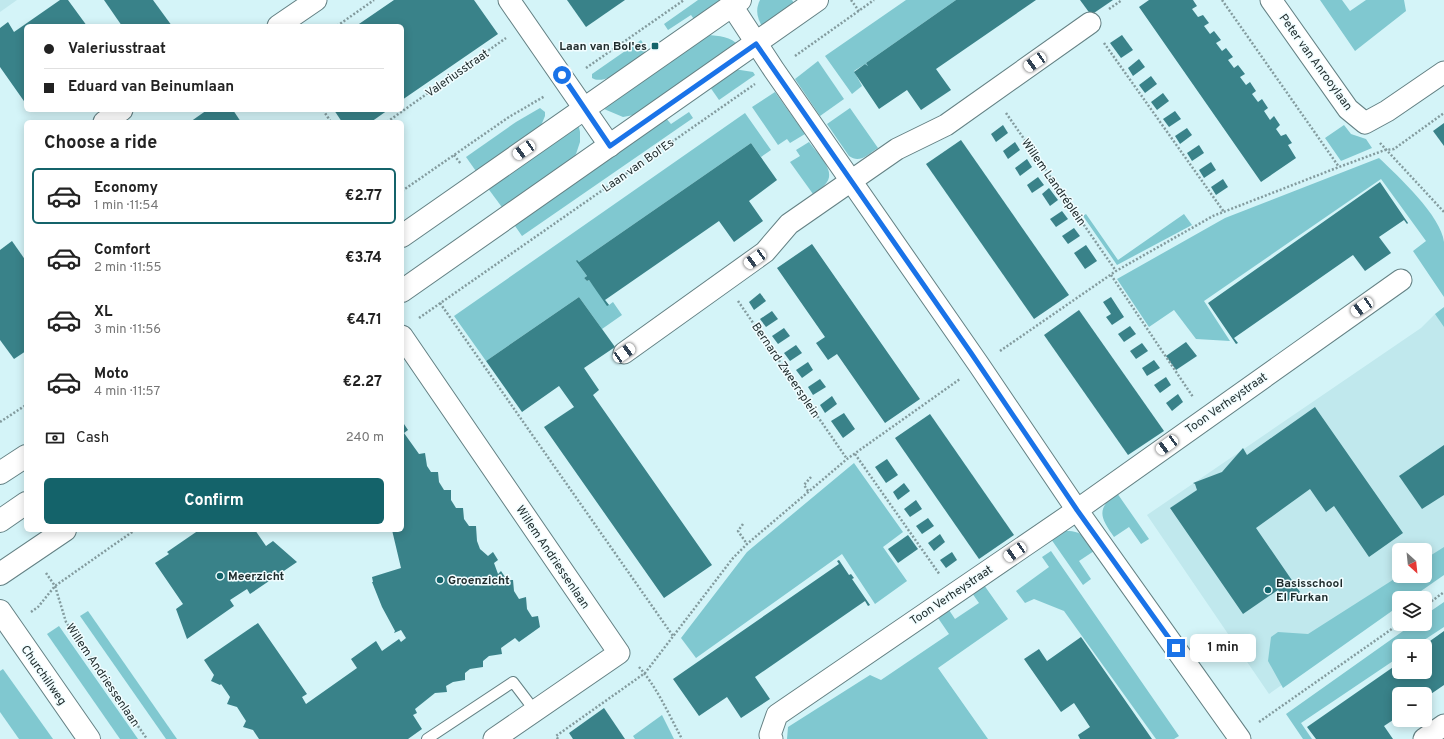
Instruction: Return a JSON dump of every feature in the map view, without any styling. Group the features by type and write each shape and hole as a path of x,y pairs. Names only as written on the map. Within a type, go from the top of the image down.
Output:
{"street":[{"path":"281,24 316,0"},
{"path":"510,0 610,146"},
{"path":"404,290 817,0"},
{"name":"Peter van Anrooylaan","path":"1271,0 1348,109 1365,123"},
{"path":"404,235 736,3 756,44 1077,510 1240,738"},
{"path":"624,353 765,252 789,224 851,180 897,149 946,125 1090,23"},
{"path":"1365,123 1387,111 1444,72"},
{"path":"107,120 119,112"},
{"name":"Toon Verheystraat","path":"772,739 770,735 777,715 953,593 1077,510 1401,280"},
{"name":"Willem Andriessenlaan","path":"404,339 619,653"},
{"path":"0,473 24,457"},
{"path":"0,521 24,504"},
{"path":"0,574 62,532"},
{"name":"Churchillweg","path":"0,611 88,739"},
{"path":"494,739 619,653"}],"lane":[{"path":"427,739 513,682 535,712"}],"path":[{"path":"340,24 374,0"},
{"path":"851,0 859,11"},
{"name":"Laan van Bol'Es","path":"415,320 874,0"},
{"path":"1222,0 1339,167"},
{"path":"1090,23 1224,212"},
{"name":"Valeriusstraat","path":"404,110 526,24"},
{"name":"Willem Landréplein","path":"992,92 1116,271"},
{"name":"Valeriusstraat","path":"390,120 401,112"},
{"path":"1385,150 1394,149 1444,113"},
{"path":"1365,123 1385,150 1444,212"},
{"path":"1111,275 1206,417"},
{"name":"Bernard Zweersplein","path":"724,281 847,459"},
{"path":"440,303 673,636"},
{"path":"0,422 24,406"},
{"path":"855,454 953,593"},
{"path":"808,491 804,485 811,477"},
{"path":"743,524 738,531 747,544"},
{"name":"Willem Andriessenlaan","path":"133,532 55,586 66,622 147,739"},
{"path":"1432,601 1444,592"},
{"path":"1240,738 1392,629"},
{"path":"619,653 630,658 645,673 682,739"},
{"path":"558,739 556,736 645,673"}],"shaded area":[{"path":"0,0 17,0 0,12"},
{"path":"698,0 727,0 696,22 691,15 668,30 664,24"},
{"path":"760,0 792,0 796,6 763,28 757,14"},
{"path":"906,0 956,0 866,63 868,66 865,64 854,71 862,86 852,94 825,56"},
{"path":"1320,0 1342,0 1350,11 1366,0 1404,0 1406,11 1355,51"},
{"path":"707,35 729,38 739,46 639,114 623,117 604,109 603,105"},
{"path":"641,40 650,54 613,76 598,80 592,78 592,74"},
{"path":"818,61 844,99 820,116 795,79"},
{"path":"734,69 753,72 755,75 719,100 710,87"},
{"path":"775,92 805,134 790,143 787,139 778,145 752,107"},
{"path":"540,108 545,112 545,116 538,133 478,174 466,157 516,122"},
{"path":"850,108 878,148 860,159 849,156 827,124"},
{"path":"689,112 693,118 522,236 513,223 665,117 671,124"},
{"path":"745,113 771,150 761,157 751,143 579,262 576,261 587,276 584,278 587,281 589,280 609,305 613,302 622,315 602,329 579,297 486,361 454,316"},
{"path":"1344,125 1351,134 1366,139 1372,148 1341,161 1325,138"},
{"path":"575,126 579,127 580,142 576,154 569,166 504,210 487,187"},
{"path":"809,142 824,161 829,172 829,177 826,184 813,194 790,162 800,156 796,150"},
{"path":"1379,158 1418,197 1435,220 1441,232 1444,242 1444,297 1413,251 1426,241 1381,179 1204,301 1230,341 1196,339 1174,310 1149,327 1117,279 1225,218"},
{"path":"1086,214 1118,260 1184,214 1192,225 1117,265 1083,216"},
{"path":"1444,307 1444,327 1435,314"},
{"path":"1435,314 1444,316 1444,571 1432,578 1432,543 1392,543 1392,583 1424,583 1411,591 1392,591 1392,607 1269,694 1147,515 1421,328"},
{"path":"854,463 903,532 883,547 907,581 875,604 842,554 696,658 681,638 747,552"},
{"path":"1117,493 1149,539 1141,544 1129,527 1114,537 1103,519 1103,509 1110,499"},
{"path":"1063,531 1079,533 1088,541 1094,551 1079,561 1091,579 1083,585 1051,539"},
{"path":"1444,547 1444,575 1421,591 1392,591 1392,611 1283,688 1268,661 1271,637 1278,632 1308,634 1392,580 1392,583 1432,583 1432,555"},
{"path":"1051,551 1179,736 1174,739 1156,739 1064,611 1034,599 1025,603 1016,591 1049,567 1042,557"},
{"path":"984,585 1008,619 938,668 988,739 787,739 788,727 870,675 881,680 949,634 938,618 949,610 955,619 979,603 972,593"},
{"path":"1444,602 1444,627 1426,639 1392,639 1392,662 1301,723 1312,739 1303,739 1286,714 1403,631 1432,631 1432,610"},
{"path":"88,611 177,739 166,739 80,616"},
{"path":"59,626 138,739 120,739 47,634"},
{"path":"3,669 53,739 19,739 0,712 0,671"},
{"path":"662,715 674,739 635,739 633,736"}],"building":[{"path":"60,0 68,0 86,24 26,24"},
{"path":"104,0 153,0 171,24 121,24"},
{"path":"394,0 474,0 498,34 404,99 404,24 359,24"},
{"path":"567,0 625,0 586,27"},
{"path":"956,0 1036,0 936,69 951,90 921,110 907,90 879,109 854,72 865,64 868,66 866,63"},
{"path":"1080,0 1113,0 1091,15"},
{"path":"1149,0 1193,0 1197,6 1192,9 1198,17 1203,15 1209,23 1204,26 1210,34 1214,31 1221,40 1216,43 1222,51 1226,48 1233,57 1228,60 1234,68 1238,65 1245,74 1240,77 1246,85 1250,82 1256,91 1252,94 1258,102 1262,99 1268,108 1264,111 1270,120 1274,116 1280,125 1276,129 1281,136 1286,134 1292,143 1288,145 1296,158 1261,182 1139,7"},
{"path":"8,22 14,32 24,25 24,101 0,67 0,28"},
{"path":"1122,35 1133,50 1121,58 1110,43"},
{"path":"1139,59 1145,67 1133,76 1128,68"},
{"path":"1151,76 1157,84 1145,93 1139,85"},
{"path":"1163,93 1169,101 1157,110 1151,102"},
{"path":"1175,111 1181,119 1169,127 1163,119"},
{"path":"204,112 234,112 240,120 193,120"},
{"path":"335,112 385,112 374,120 341,120"},
{"path":"1444,123 1444,146 1433,131"},
{"path":"1003,125 1008,133 996,142 991,134"},
{"path":"1187,128 1192,135 1180,144 1175,136"},
{"path":"961,140 1069,295 1034,319 926,164"},
{"path":"1015,142 1020,150 1008,159 1003,151"},
{"path":"751,143 777,180 749,201 763,221 734,242 719,221 605,300 609,305 607,306 589,280 587,281 584,278 587,276 576,261 577,260 579,262"},
{"path":"1199,145 1204,153 1192,161 1187,153"},
{"path":"1027,159 1032,167 1020,176 1015,168"},
{"path":"1211,162 1216,170 1204,178 1199,170"},
{"path":"1038,177 1044,185 1032,193 1027,185"},
{"path":"1223,179 1228,187 1216,195 1211,187"},
{"path":"1380,182 1408,223 1407,224 1404,220 1379,237 1391,253 1365,271 1353,255 1234,338 1238,343 1236,344 1208,303"},
{"path":"1049,188 1058,200 1050,206 1042,194"},
{"path":"1062,211 1068,219 1056,227 1050,219"},
{"path":"1074,228 1080,236 1068,244 1062,236"},
{"path":"12,241 24,258 24,352 14,359 0,340 0,250"},
{"path":"812,244 920,399 885,423 837,354 828,360 816,343 825,337 777,268"},
{"path":"1086,245 1097,261 1085,269 1074,253"},
{"path":"760,293 766,301 754,310 749,302"},
{"path":"579,297 615,347 584,368 599,390 593,395 712,565 664,598 544,427 574,407 559,386 522,412 486,361"},
{"path":"1111,297 1124,317 1112,325 1106,317 1111,314 1103,302"},
{"path":"1079,310 1164,431 1128,455 1044,335"},
{"path":"772,311 778,319 766,327 760,319"},
{"path":"1130,326 1136,334 1124,342 1118,334"},
{"path":"784,328 790,336 778,344 772,336"},
{"path":"1186,342 1197,356 1176,370 1166,356"},
{"path":"1142,343 1148,351 1136,359 1130,351"},
{"path":"796,345 802,353 790,361 784,353"},
{"path":"1154,360 1160,368 1147,376 1142,368"},
{"path":"808,362 813,370 802,378 796,370"},
{"path":"1166,377 1171,385 1160,393 1154,385"},
{"path":"820,379 826,387 813,395 808,387"},
{"path":"1178,394 1183,402 1172,411 1166,403"},
{"path":"832,396 837,404 825,413 820,405"},
{"path":"1315,407 1403,533 1369,557 1334,506 1326,512 1310,489 1256,528 1300,592 1286,602 1278,590 1243,614 1170,508 1197,490 1195,484 1193,483 1222,472 1243,448 1247,455"},
{"path":"844,413 855,429 843,438 831,421"},
{"path":"930,414 1014,535 979,559 895,438"},
{"name":"Groenzicht","path":"404,424 408,430 404,433"},
{"name":"Groenzicht","path":"404,433 419,454 425,453 427,466 431,472 438,472 439,482 444,490 451,490 451,500 456,508 463,508 464,519 469,526 476,526 477,541 480,549 488,556 493,552 498,560 494,563 498,574 501,571 507,580 513,580 514,591 519,599 526,597 527,609 532,617 538,616 540,627 519,642 515,638 501,648 502,654 489,656 483,661 483,667 470,669 465,673 465,680 453,682 446,686 447,692 435,693 415,709 417,713 413,715 422,729 408,739 259,739 253,730 243,727 246,721 237,707 227,704 230,697 221,684 220,685 211,681 214,675 204,660 258,623 307,694 302,697 306,704 357,668 351,659 376,641 382,651 399,639 401,642 406,638 401,630 394,633 395,631 382,607 372,582 372,577 401,568 392,532 404,532"},
{"path":"1444,445 1444,495 1422,509 1399,476"},
{"path":"887,459 898,475 886,483 875,467"},
{"path":"904,483 910,491 898,500 893,492"},
{"path":"916,500 922,509 910,517 904,509"},
{"path":"928,518 934,526 922,534 916,526"},
{"name":"Meerzicht","path":"196,532 256,532 266,546 273,541 297,562 250,594 247,589 230,600 234,606 187,639 176,609 183,604 155,563 169,554 167,552"},
{"path":"940,534 945,542 934,551 928,543"},
{"path":"908,535 918,549 898,563 888,549"},
{"path":"952,552 957,560 946,568 940,560"},
{"path":"839,560 849,575 851,574 854,578 852,579 870,605 868,606 865,601 755,677 770,699 741,718 727,697 699,716 673,679 839,564 837,561"},
{"path":"1444,631 1444,685 1432,693 1432,687 1392,687 1392,721 1384,726 1393,739 1316,739 1307,727 1392,668 1392,679 1432,679 1432,640"},
{"path":"1081,637 1152,739 1080,739 1078,735 1090,727 1074,703 1061,712 1024,659 1039,649 1047,661"},
{"path":"604,708 625,739 573,739 569,733"}],"place":[{"name":"Laan van Bol'es","path":"655,46"},
{"name":"Meerzicht","path":"220,576"},
{"name":"Groenzicht","path":"440,580"},
{"name":"Basisschool El Furkan","path":"1268,590"}],"route":[{"path":"562,75 610,146 756,44 971,353 1077,510 1176,648"}]}
